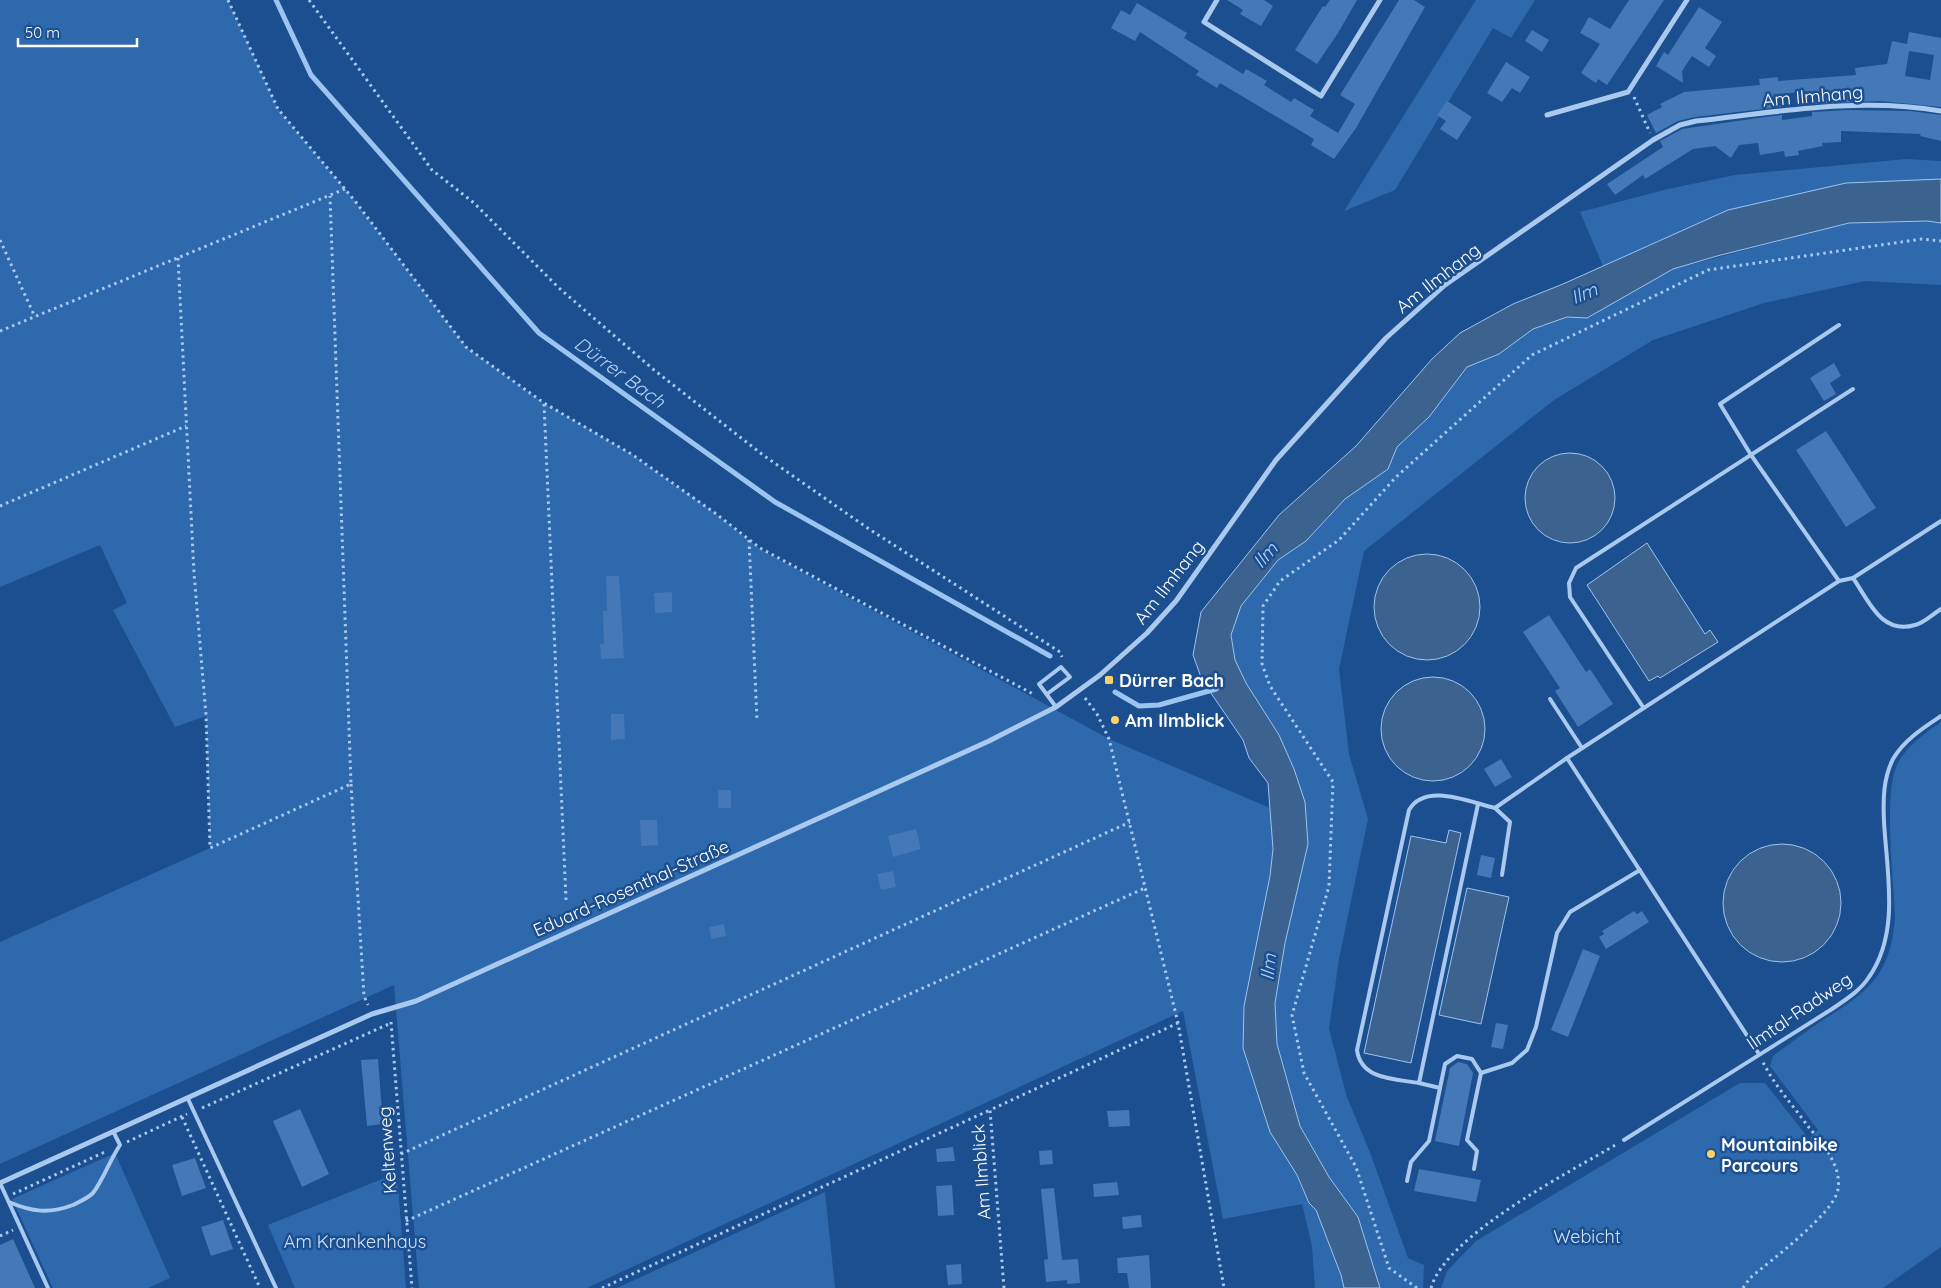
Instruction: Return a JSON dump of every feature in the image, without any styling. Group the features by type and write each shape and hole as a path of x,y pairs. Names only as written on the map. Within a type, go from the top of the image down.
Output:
{"street":[{"path":"1217,0 1204,22 1321,96 1380,0"},
{"path":"1547,114 1628,92 1687,0"},
{"name":"Am Ilmhang","path":"1080,691 1126,653 1176,601 1276,460 1386,338 1445,285 1653,140 1680,125 1696,121 1801,110 1878,105 1941,111"},
{"name":"Eduard-Rosenthal-Straße","path":"0,1183 114,1133 372,1014 416,1001 990,741 1056,707 1080,691"}],"lane":[{"path":"1839,325 1720,404 1751,455 1839,581"},
{"path":"1643,707 1570,597 1569,583 1576,568 1854,389"},
{"path":"1495,808 1643,707 1839,581 1853,578 1941,521"},
{"path":"1853,578 1881,619 1895,628 1916,625 1941,609"},
{"path":"1046,694 1070,677 1061,667 1039,684 1046,694 1056,707"},
{"path":"1550,699 1582,748"},
{"name":"Ilmtal-Radweg","path":"1624,1140 1849,998 1869,977 1884,952 1889,918 1883,806 1887,774 1902,747 1918,732 1941,716"},
{"path":"1567,758 1759,1054"},
{"path":"1440,1088 1375,1075 1359,1060 1357,1050 1409,810 1420,797 1430,796 1441,796 1495,808 1510,822 1502,875"},
{"path":"1419,1083 1478,804"},
{"path":"1481,1073 1512,1063 1527,1050 1536,1027 1557,933 1570,912 1640,870"},
{"path":"1407,1181 1411,1162 1429,1141 1445,1064 1457,1056 1472,1059 1481,1073 1468,1140 1477,1151 1474,1169"},
{"path":"188,1099 276,1288"},
{"path":"9,1202 25,1209 43,1212 61,1209 80,1202 92,1194 120,1145 114,1133"},
{"path":"0,1183 48,1288"}],"path":[{"path":"228,0 278,109 345,189 466,347 544,403 633,455 760,548 1056,707"},
{"path":"309,0 432,170 474,203 559,288 670,382 763,455 845,512 1060,652 1064,660"},
{"path":"1633,95 1646,122"},
{"path":"0,332 345,189"},
{"path":"330,196 352,784 364,996 372,1014"},
{"path":"1417,1288 1389,1268 1356,1167 1304,1073 1292,1015 1329,886 1333,782 1270,686 1262,664 1263,606 1280,581 1340,540 1396,477 1532,355 1708,270 1922,239 1941,241"},
{"path":"0,240 35,317"},
{"path":"178,258 194,572 206,715 210,848 352,784"},
{"path":"544,403 566,900"},
{"path":"0,506 186,426"},
{"path":"749,540 757,720"},
{"path":"1080,691 1098,714 1109,739 1130,822 1178,1023 1224,1288"},
{"path":"401,1154 1130,822"},
{"path":"406,1221 1145,888"},
{"name":"Keltenweg","path":"390,1010 412,1288"},
{"name":"Am Ilmblick","path":"1004,1288 990,1110 1178,1023"},
{"path":"1743,1288 1750,1278 1825,1213 1835,1199 1838,1188 1836,1169 1823,1144 1770,1077 1759,1054"},
{"path":"602,1288 990,1110"},
{"path":"182,1116 260,1288"},
{"path":"1431,1288 1438,1272 1465,1241 1491,1220 1624,1140"}],"green space":[{"path":"0,0 228,0 278,109 355,201 466,347 544,403 633,455 715,513 760,549 1109,739 1270,808 1273,849 1270,876 1252,968 1243,1048 1257,1087 1309,1203 1316,1210 1341,1275 1344,1288 1315,1288 1312,1246 1302,1204 1223,1219 1183,1011 587,1288 419,1288 394,985 0,1164 0,942 210,848 206,716 175,727 113,610 127,603 100,545 0,587"},
{"path":"1476,0 1535,0 1511,38 1493,28 1395,190 1344,211"},
{"path":"1906,159 1941,161 1941,179 1728,210 1603,266 1580,212 1668,189 1735,175"},
{"path":"1927,221 1941,223 1941,285 1865,281 1764,303 1653,340 1554,400 1364,551 1339,669 1349,754 1368,819 1339,959 1329,1029 1347,1097 1371,1155 1408,1258 1424,1265 1423,1288 1380,1288 1358,1217 1329,1177 1300,1126 1277,1044 1275,1003 1305,802 1294,769 1279,735 1246,683 1235,660 1231,635 1241,606 1278,560 1306,541 1345,499 1388,469 1397,447 1429,417 1467,367 1499,354 1533,329 1567,317 1587,318 1673,269 1849,223"},
{"name":"Webicht","path":"1941,722 1941,1247 1883,1288 1441,1288 1447,1271 1476,1241 1740,1083 1765,1083 1809,1139 1818,1130 1770,1066 1773,1056 1851,1002 1873,981 1881,969 1888,955 1895,918 1890,839 1893,779 1897,765 1905,752 1922,735"},
{"path":"115,1153 170,1278 148,1288 53,1288 12,1199"},
{"name":"Am Krankenhaus","path":"397,1173 406,1288 295,1288 268,1225"},
{"path":"825,1192 835,1288 617,1288"}],"water":[{"name":"Ilm","path":"1941,179 1941,223 1927,221 1849,223 1673,269 1587,318 1567,317 1533,329 1499,354 1467,367 1429,417 1397,447 1388,469 1345,499 1306,541 1278,560 1241,606 1231,635 1235,660 1246,683 1279,735 1294,769 1305,802 1308,844 1285,943 1275,1003 1277,1044 1300,1126 1329,1177 1358,1217 1380,1288 1344,1288 1341,1275 1316,1210 1309,1203 1297,1175 1270,1132 1243,1048 1244,1006 1270,876 1273,849 1268,783 1249,758 1243,740 1202,680 1193,655 1201,612 1279,515 1356,446 1432,359 1460,333 1513,304 1563,284 1728,210 1846,183"},
{"path":"1570,453 1587,457 1602,466 1611,481 1615,498 1611,515 1602,530 1587,539 1570,543 1553,539 1538,530 1529,515 1525,498 1529,481 1538,466 1553,457"},
{"path":"1647,543 1705,634 1710,630 1718,642 1660,678 1658,676 1649,681 1587,585"},
{"path":"1427,554 1447,558 1464,570 1476,587 1480,607 1476,627 1464,644 1447,656 1427,660 1407,656 1390,644 1378,627 1374,607 1378,587 1390,570 1407,558"},
{"path":"1433,677 1453,681 1462,685 1470,692 1477,700 1481,709 1485,729 1481,749 1477,758 1470,766 1462,773 1453,777 1433,781 1413,777 1404,773 1396,766 1389,758 1385,749 1381,729 1385,709 1389,700 1396,692 1404,685 1413,681"},
{"path":"1449,830 1461,833 1411,1063 1364,1053 1411,836 1446,843"},
{"path":"1782,844 1794,845 1805,849 1824,861 1836,880 1840,891 1840,915 1836,926 1824,945 1805,957 1794,961 1782,962 1770,961 1759,957 1740,945 1728,926 1724,915 1723,903 1724,891 1728,880 1740,861 1759,849 1770,845"},
{"path":"1467,888 1509,897 1481,1024 1439,1015"}],"building":[{"path":"1227,0 1264,0 1273,6 1261,26 1240,14 1243,10"},
{"path":"1330,0 1357,0 1317,64 1295,50 1323,6 1325,7"},
{"path":"1399,0 1414,0 1425,7 1356,128 1334,159 1311,145 1314,139 1220,83 1217,88 1196,75 1199,71 1140,32 1135,41 1111,28 1121,10 1130,15 1137,3 1187,33 1184,38 1243,74 1246,69 1267,81 1264,85 1291,102 1294,98 1314,110 1310,116 1338,133 1355,104 1340,95"},
{"path":"1629,0 1664,0 1607,85 1598,79 1596,83 1581,73 1600,44 1580,33 1589,17 1610,29"},
{"path":"1699,7 1722,22 1705,48 1716,56 1709,67 1692,56 1682,71 1683,83 1656,66 1664,52 1668,55"},
{"path":"1532,30 1549,40 1542,52 1525,41"},
{"path":"1909,32 1941,38 1941,107 1880,101 1811,104 1810,91 1780,94 1781,107 1695,117 1678,121 1656,133 1647,115 1662,107 1660,104 1684,92 1760,85 1759,79 1778,77 1778,81 1856,75 1855,68 1887,64 1892,41 1907,44","holes":["1909,51 1934,55 1930,80 1905,76"]},
{"path":"1506,62 1530,77 1520,93 1512,88 1502,102 1487,93"},
{"path":"1447,101 1472,117 1457,140 1440,129 1446,121 1437,115"},
{"path":"1849,110 1910,111 1941,115 1941,141 1920,136 1921,134 1841,131 1841,142 1822,143 1823,146 1798,151 1799,155 1785,157 1784,151 1760,155 1758,143 1739,145 1731,158 1715,146 1693,149 1645,179 1643,175 1615,195 1607,184 1663,147 1660,141 1682,129 1782,115 1782,120 1812,116 1812,112"},
{"path":"1834,363 1841,376 1830,383 1836,394 1824,401 1810,378"},
{"path":"1826,431 1876,508 1846,527 1796,450"},
{"path":"606,576 619,576 624,658 601,659 600,644 604,644 603,611 607,611"},
{"path":"672,592 672,612 655,613 654,593"},
{"path":"1549,615 1586,672 1590,669 1613,704 1578,727 1555,691 1560,688 1523,632"},
{"path":"611,714 624,714 625,739 611,740"},
{"path":"1501,759 1512,777 1495,787 1484,769"},
{"path":"718,790 731,790 731,808 718,808"},
{"path":"640,820 657,820 658,845 641,846"},
{"path":"916,829 921,849 893,857 888,836"},
{"path":"1481,855 1495,858 1491,878 1477,875"},
{"path":"893,871 896,887 881,890 877,874"},
{"path":"1634,911 1637,914 1642,911 1649,922 1606,949 1599,937 1604,934 1602,931"},
{"path":"724,924 726,936 711,939 709,927"},
{"path":"1583,949 1600,956 1568,1037 1551,1030"},
{"path":"1496,1023 1508,1025 1503,1049 1491,1047"},
{"path":"378,1059 383,1124 367,1126 361,1060"},
{"path":"1458,1062 1467,1064 1473,1073 1459,1146 1435,1141 1450,1068"},
{"path":"300,1109 329,1174 302,1187 273,1121"},
{"path":"1129,1110 1130,1126 1109,1127 1107,1111"},
{"path":"953,1147 955,1161 937,1162 936,1149"},
{"path":"1052,1150 1053,1164 1040,1165 1039,1151"},
{"path":"195,1158 206,1188 182,1196 172,1165"},
{"path":"1419,1169 1481,1180 1476,1202 1414,1191"},
{"path":"1117,1182 1119,1195 1094,1197 1093,1184"},
{"path":"952,1185 954,1215 938,1216 936,1186"},
{"path":"1054,1188 1062,1260 1078,1259 1080,1283 1067,1284 1067,1280 1046,1282 1044,1260 1048,1259 1041,1189"},
{"path":"1141,1215 1142,1227 1123,1229 1122,1217"},
{"path":"223,1220 233,1249 211,1256 201,1227"},
{"path":"13,1239 35,1288 0,1288 0,1245"},
{"path":"1149,1255 1151,1288 1129,1288 1127,1273 1118,1273 1117,1258"},
{"path":"961,1264 962,1284 948,1285 946,1265"}],"waterway":[{"name":"Dürrer Bach","path":"276,0 311,75 539,333 775,502 1050,656"},
{"name":"Dürrer Bach","path":"1115,692 1139,706 1159,705 1216,689"}],"place":[{"name":"Dürrer Bach","path":"1109,680"},
{"name":"Am Ilmblick","path":"1115,720"},
{"name":"Mountainbike Parcours","path":"1711,1154"}]}
